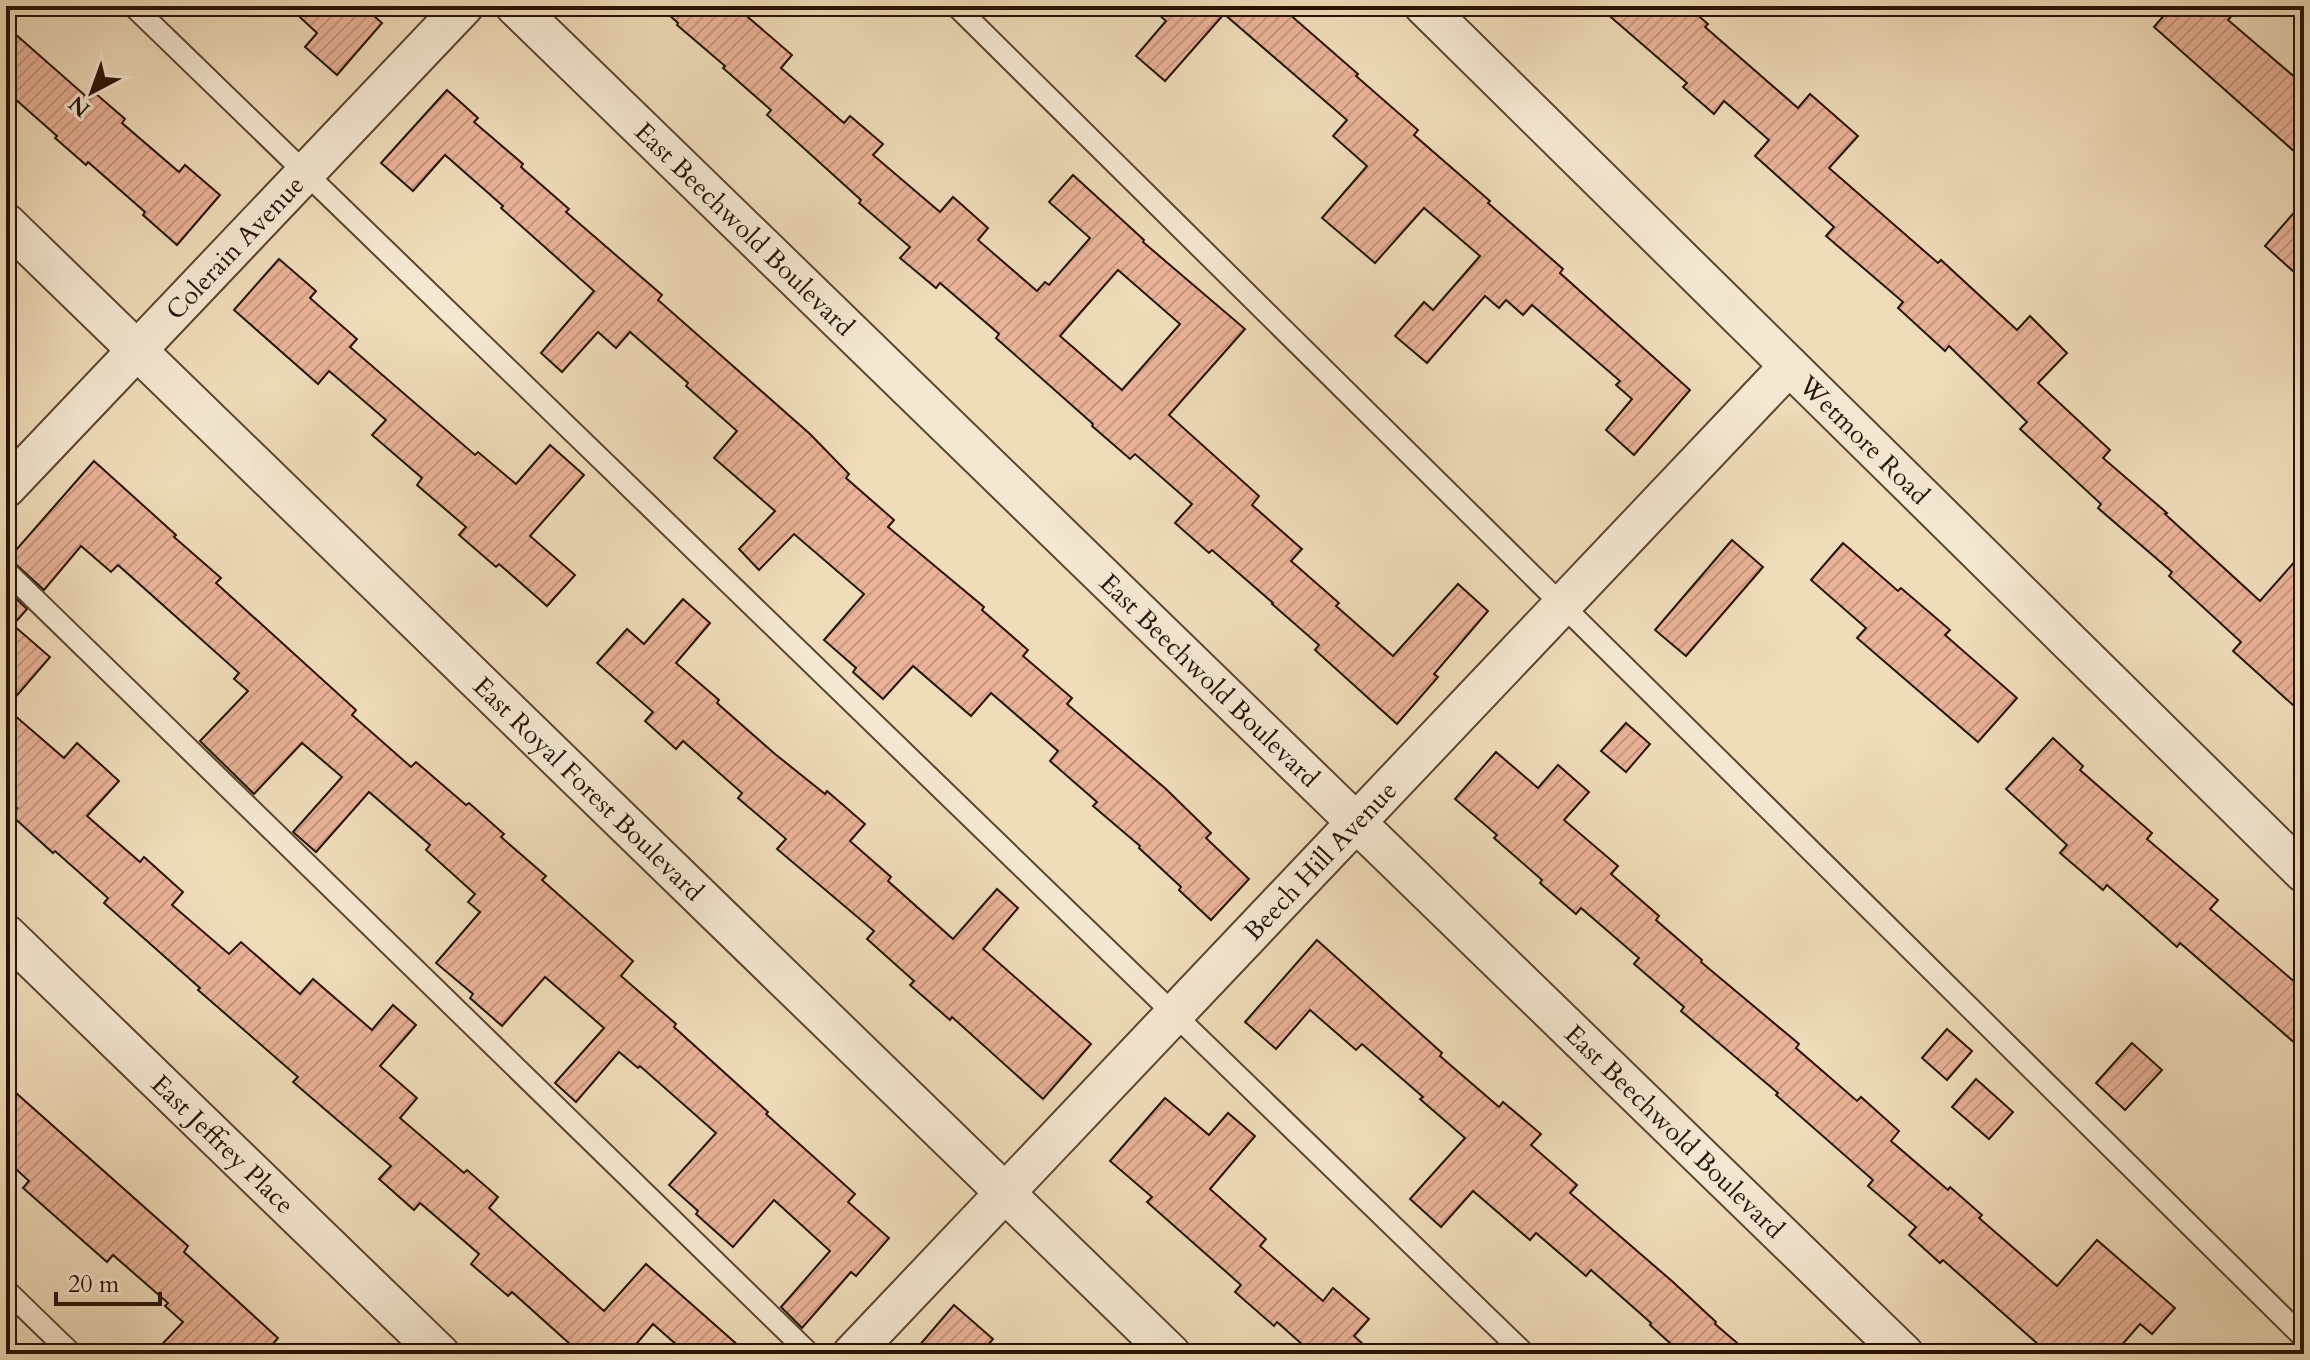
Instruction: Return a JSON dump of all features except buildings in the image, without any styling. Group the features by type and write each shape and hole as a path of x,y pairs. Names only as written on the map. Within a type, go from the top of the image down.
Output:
{"street":[{"name":"Colerain Avenue","path":"6,488 464,6"},
{"name":"East Beechwold Boulevard","path":"515,6 1904,1354"},
{"name":"Wetmore Road","path":"1424,6 2304,873"},
{"name":"East Royal Forest Boulevard","path":"6,223 1171,1354"},
{"name":"Beech Hill Avenue","path":"852,1354 1789,366"},
{"name":"East Jeffrey Place","path":"6,934 440,1354"}],"lane":[{"path":"133,6 1525,1354"},
{"path":"956,6 2304,1338"},
{"path":"6,571 810,1354"},
{"path":"6,1290 72,1354"}]}
